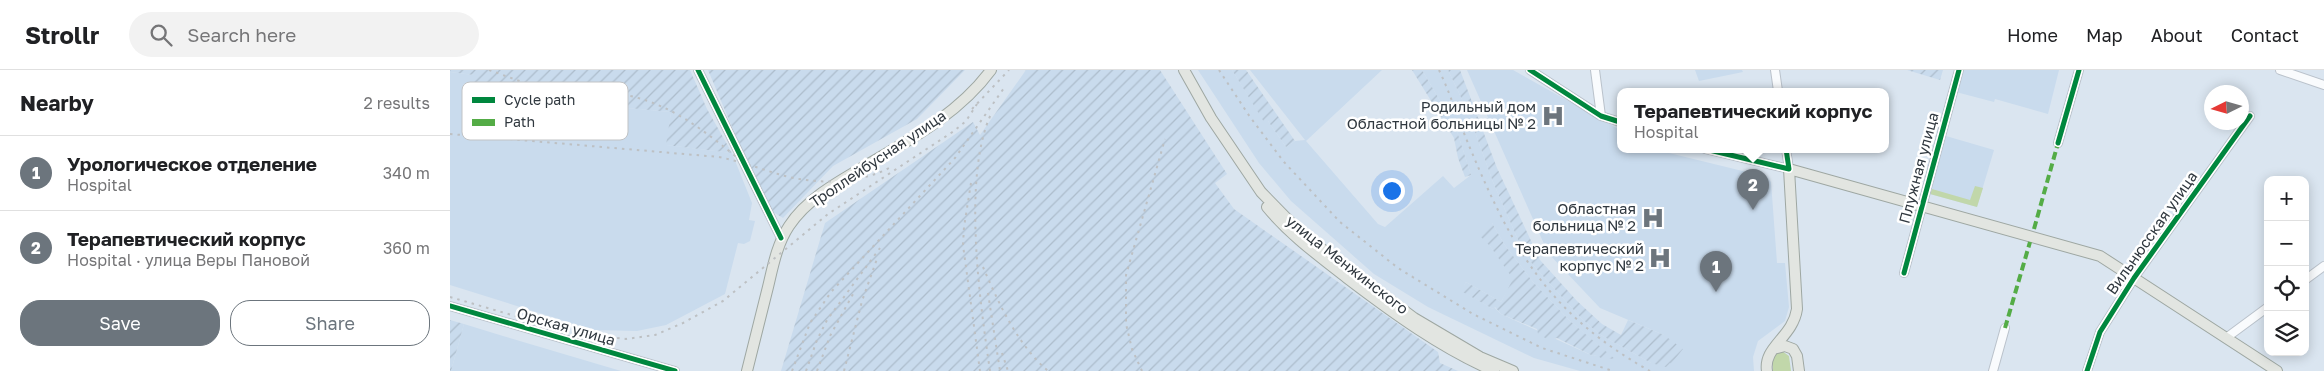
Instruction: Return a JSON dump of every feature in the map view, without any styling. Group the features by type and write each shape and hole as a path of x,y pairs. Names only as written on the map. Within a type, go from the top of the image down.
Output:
{"main road":[{"name":"Троллейбусная улица","path":"746,371 781,238 800,212 841,180 912,139 932,125 976,89 991,70"},
{"name":"улица Менжинского","path":"1179,70 1192,97 1244,177 1271,212 1289,231 1320,257 1410,324 1449,349 1494,371"},
{"name":"улица Менжинского","path":"1184,70 1211,118 1261,192 1302,234 1414,318 1480,357 1513,371"},
{"path":"1766,371 1768,355 1792,328 1797,309 1789,169 2100,256 2277,371"},
{"path":"1774,349 1785,346 1793,349 1797,356 1799,371"}],"street":[{"path":"698,70 781,238"},
{"path":"1530,70 1601,116 1617,121"},
{"path":"1595,70 1601,116"},
{"path":"1775,70 1778,88"},
{"name":"Плужная улица","path":"1904,273 1959,70"},
{"path":"2058,143 2079,70"},
{"path":"2280,70 2324,85"},
{"name":"Вильнюсская улица","path":"2087,371 2097,336 2134,278 2250,116"},
{"path":"1722,153 1789,169 1787,153"},
{"path":"2309,277 2324,266"},
{"name":"Орская улица","path":"450,306 675,371"},
{"path":"2226,338 2264,310"},
{"path":"1993,371 2005,328"}],"shaded area":[{"path":"450,70 690,70 707,109 732,153 666,145 671,112 628,108 628,82 473,82 474,75 450,72"},
{"path":"708,70 965,70 917,119 833,166 783,218 773,212 740,146"},
{"path":"1026,70 1160,70 1227,174 1215,183 1234,209 1438,352 1440,363 1458,371 781,371 825,223 973,122 980,135"},
{"path":"1198,70 1232,70 1264,121 1268,121 1286,147 1295,141 1305,140 1250,70 1382,70 1306,141 1378,224 1385,227 1443,176 1454,188 1471,175 1456,128 1422,70 1448,70 1467,110 1493,182 1522,249 1533,265 1580,317 1599,334 1651,363 1664,335 1600,308 1548,253 1467,70 1513,70 1617,128 1617,153 1669,153 1767,177 1771,182 1777,263 1785,263 1789,307 1785,321 1758,341 1753,357 1754,371 1580,371 1534,358 1428,307 1374,274 1291,201 1259,163","holes":["1492,223 1504,244 1533,282 1570,321 1614,359 1593,356 1501,314 1494,307 1493,309 1462,291 1466,282 1501,302 1514,279 1490,246"]},
{"path":"1232,70 1246,70 1295,141 1286,147 1268,121 1264,122"},
{"path":"1412,70 1422,70 1456,128 1471,175 1465,177 1458,158 1454,138"},
{"path":"1448,70 1460,70 1497,168 1540,260 1577,301 1602,324 1621,335 1628,320 1664,335 1683,349 1671,364 1666,367 1651,363 1599,334 1580,317 1533,265 1522,249 1493,182 1467,110"},
{"path":"1695,70 1742,70 1743,72 1699,81"},
{"path":"1907,70 1943,70 1940,80"},
{"path":"1962,70 2059,70 2048,114 1995,99 1994,102 1956,92"},
{"path":"450,72 474,75 480,82 462,82 462,140 628,140 628,108 671,112 667,145 732,153 752,203 749,220 755,221 750,241 744,244 738,243 725,294 666,325 637,331 594,330 450,285"},
{"path":"1946,136 1994,150 1977,207 1930,194"},
{"path":"1492,223 1504,244 1533,282 1570,321 1615,359 1593,356 1557,338 1549,340 1538,334 1537,329 1501,314 1495,307 1493,309 1461,291 1466,282 1501,302 1513,279 1490,246 1479,235"},
{"path":"450,320 464,324 451,371 450,371"},
{"path":"464,324 503,336 621,371 451,371"}],"green space":[{"path":"1975,186 1983,188 1977,207 1930,194 1932,189 1970,200"},
{"path":"1782,351 1789,356 1791,371 1773,371 1772,358 1774,354"}],"railway":[{"path":"489,70 522,82"},
{"path":"972,109 1009,70"},
{"path":"1219,70 1250,117 1284,162 1340,222 1398,268 1473,314 1542,348 1613,371"},
{"path":"1439,70 1486,185 1519,249 1560,303 1615,350 1650,371"},
{"path":"792,371 810,323 831,292 955,158 1004,88"},
{"path":"628,95 648,101 685,119 740,160"},
{"path":"450,297 570,332 626,339 655,335 683,323 723,301 828,214 954,131 966,121 977,104"},
{"path":"990,371 978,276 975,205 977,171 982,140 991,114"},
{"path":"450,134 462,135"},
{"path":"1142,371 1132,349 1126,324 1126,275 1165,139"},
{"path":"520,140 719,157 792,178 806,180 851,180 866,177 893,166"},
{"path":"971,183 963,245 980,371"},
{"path":"806,371 817,340 827,320 880,248"},
{"path":"844,371 862,301 878,256"},
{"path":"983,267 1002,309 1018,336 1027,349 1048,371"},
{"path":"988,293 1000,371"},
{"path":"817,371 830,336 853,294"},
{"path":"1002,353 1008,371"}],"marked path":[{"path":"2034,229 2058,143"},
{"path":"2005,328 2030,242"}],"cycle path":[{"path":"698,70 781,238"},
{"path":"1530,70 1601,116 1617,121"},
{"path":"1904,273 1959,70"},
{"path":"2058,143 2079,70"},
{"path":"2087,371 2100,332 2134,278 2250,116"},
{"path":"1722,153 1789,169 1787,153"},
{"path":"450,306 675,371"}],"place":[{"name":"Родильный дом Областной больницы № 2","path":"1553,116"},
{"name":"Терапевтический корпус","path":"1753,210"},
{"name":"Областная больница № 2","path":"1653,218"},
{"name":"Терапевтический корпус № 2","path":"1660,258"},
{"name":"Урологическое отделение","path":"1716,292"}]}
